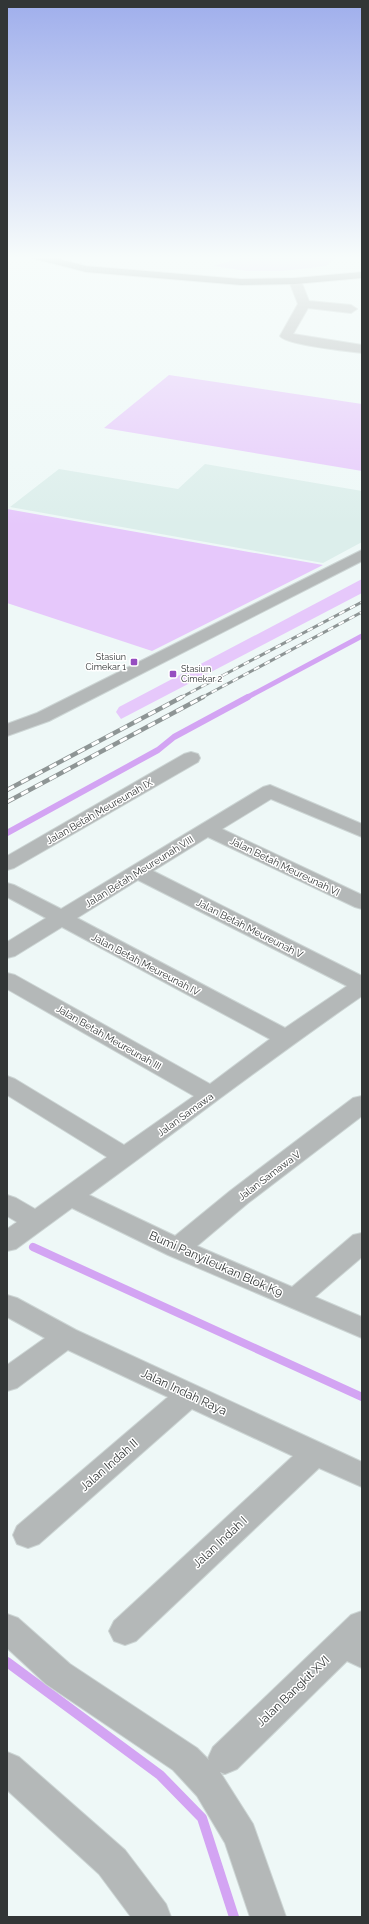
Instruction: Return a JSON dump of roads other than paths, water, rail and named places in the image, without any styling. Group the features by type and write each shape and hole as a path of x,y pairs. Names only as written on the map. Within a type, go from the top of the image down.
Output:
{"street":[{"path":"339,346 362,349"},
{"path":"7,741 58,723 98,703 314,586 362,555"},
{"path":"7,730 50,714 314,586 362,568"},
{"name":"Jalan Betah Meureunah IX","path":"7,864 191,758"},
{"name":"Jalan Betah Meureunah VIII","path":"7,951 270,791 362,831"},
{"name":"Jalan Betah Meureunah VI","path":"207,829 362,904"},
{"name":"Jalan Betah Meureunah V","path":"138,872 362,985"},
{"name":"Jalan Betah Meureunah IV","path":"7,889 286,1038"},
{"name":"Jalan Betah Meureunah III","path":"7,980 211,1095"},
{"name":"Jalan Samawa","path":"21,1232 71,1197 123,1156 211,1095 286,1038 362,985"},
{"path":"7,1084 123,1156"},
{"name":"Jalan Samawa V","path":"177,1248 238,1197 362,1104"},
{"name":"Bumi Panyileukan Blok K9","path":"71,1197 177,1248 362,1328"},
{"path":"7,1204 21,1232"},
{"path":"295,1299 362,1242"},
{"name":"Jalan Indah Raya","path":"7,1305 66,1337 190,1394 314,1454 362,1475"},
{"path":"7,1380 66,1337"},
{"name":"Jalan Indah II","path":"28,1536 190,1394"},
{"name":"Jalan Indah I","path":"125,1631 314,1454"},
{"path":"7,1628 58,1674 185,1759 209,1785 240,1836 268,1917"},
{"name":"Jalan Bangkit XVI","path":"225,1758 357,1640"},
{"path":"7,1768 112,1862 145,1914"}],"waterway":[{"path":"246,698 362,636"},
{"path":"7,833 158,750 174,737 248,697"},
{"path":"33,1247 362,1397"},
{"path":"7,1662 160,1775 202,1818 234,1917"}],"railway":[{"path":"180,698 362,602"},
{"path":"201,698 362,612"},
{"path":"7,790 182,697"},
{"path":"7,802 203,697"}],"place":[{"name":"Stasiun Cimekar 1","path":"134,662"},
{"name":"Stasiun Cimekar 2","path":"173,674"}]}
